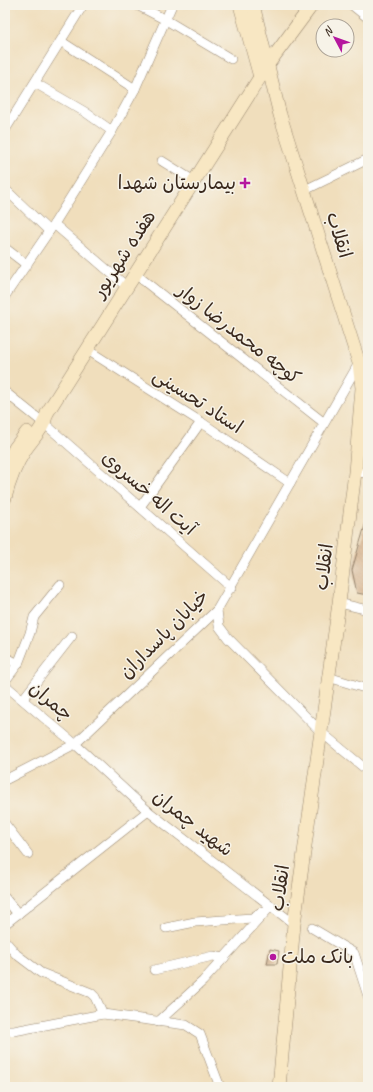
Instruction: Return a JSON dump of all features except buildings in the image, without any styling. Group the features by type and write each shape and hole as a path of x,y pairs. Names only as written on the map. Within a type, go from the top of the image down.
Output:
{"main road":[{"path":"240,5 260,77"},
{"name":"انقلاب","path":"253,5 269,63 280,116 305,190 359,363 362,388 362,472 339,603 294,924 279,1087"},
{"name":"هفده شهریور","path":"5,498 12,474 43,418 269,63 312,5"},
{"name":"هفده شهریور","path":"5,467 15,448 43,418"}],"street":[{"path":"5,130 8,119 35,83 84,5"},
{"path":"137,5 166,20 231,59"},
{"path":"5,296 52,228 112,131 135,89 172,5"},
{"path":"352,5 368,18"},
{"path":"62,42 135,89"},
{"path":"35,83 85,112 112,131"},
{"path":"305,190 368,159"},
{"path":"162,161 194,181"},
{"path":"5,189 126,286"},
{"path":"5,248 27,266"},
{"name":"کوچه محمدرضا زوار","path":"134,273 323,422"},
{"name":"استاد تحسینی","path":"86,349 201,422 290,483"},
{"name":"خیابان پاسداران","path":"5,780 75,744 217,610 232,588 323,422 359,363"},
{"name":"آیت اله خسروی","path":"5,392 43,418 140,507 232,588"},
{"path":"140,507 201,422"},
{"name":"چمران","path":"5,681 18,664 30,633 34,617 60,585"},
{"path":"339,603 368,610"},
{"path":"217,610 219,626 228,638 321,732 368,771"},
{"path":"23,699 72,636"},
{"path":"5,657 18,664"},
{"path":"328,677 368,689"},
{"name":"چمران","path":"5,684 75,744"},
{"name":"شهید چمران","path":"75,744 148,811 294,924"},
{"path":"5,924 148,811"},
{"path":"5,824 28,854"},
{"path":"5,898 18,914"},
{"path":"166,928 195,922 252,918 271,906"},
{"path":"158,1022 203,981 271,906"},
{"path":"312,928 354,953 368,996"},
{"path":"5,941 16,954 41,973 90,993 95,997 103,1014"},
{"path":"154,970 213,956 224,958"},
{"path":"5,1031 14,1031 103,1014 186,1025 200,1034 220,1087"}],"place":[{"name":"بیمارستان شهدا","path":"245,183"},
{"name":"بانک ملت","path":"273,957"}]}
